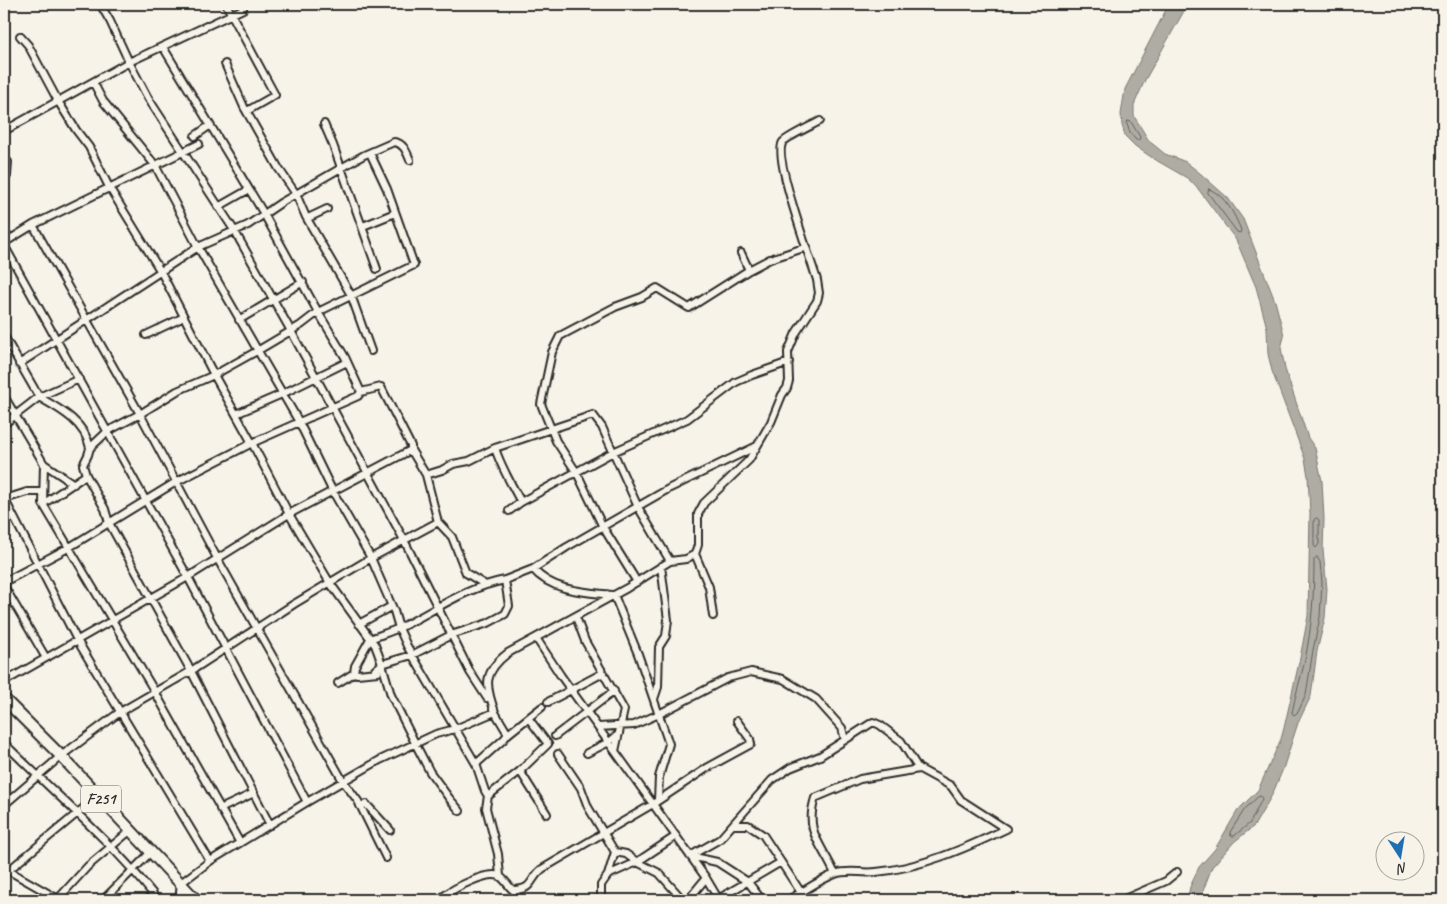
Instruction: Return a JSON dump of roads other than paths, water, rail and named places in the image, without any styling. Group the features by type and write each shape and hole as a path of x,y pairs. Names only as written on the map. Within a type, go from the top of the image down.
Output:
{"main road":[{"name":"F251","path":"4,699 61,756 196,900"}],"street":[{"path":"100,4 148,98 234,230 291,331 404,540 470,672 508,734"},
{"path":"226,4 275,96 247,111"},
{"path":"4,131 129,62 243,9"},
{"path":"20,36 28,45 76,130 89,147 109,188 160,272 288,514 330,583 375,645 391,695 415,743 430,772 460,811"},
{"path":"163,47 264,214 347,362 361,392"},
{"path":"225,64 247,111 279,169 296,194 351,295 370,351"},
{"path":"93,82 102,101 155,165 198,247 298,422 332,490 371,558 392,606 398,628 476,764 484,791 488,796"},
{"path":"713,616 709,587 695,554 698,545 698,514 704,503 749,460 771,422 789,381 788,352 796,332 817,302 817,280 785,183 779,151 783,142 820,121"},
{"path":"324,124 363,226 377,269"},
{"path":"195,136 210,126"},
{"path":"20,364 198,247 264,214 341,168 389,143 399,142 410,160"},
{"path":"199,144 33,225 4,244 188,577 307,802"},
{"path":"270,825 191,671 109,523 105,509 86,476 84,465 90,448 108,431 177,392 214,375 257,351 318,312 414,265 386,189 370,153"},
{"path":"4,158 8,162 7,176"},
{"path":"218,207 248,190"},
{"path":"308,218 327,210"},
{"path":"363,226 395,213"},
{"path":"33,225 140,414 217,558 343,781 360,806 386,858"},
{"path":"637,582 603,527 577,473 556,440 541,404 552,352 560,336 615,307 642,297 657,288 689,308 770,259 807,247"},
{"path":"741,253 749,270"},
{"path":"239,320 303,282"},
{"path":"146,335 184,317"},
{"path":"4,336 39,397 49,401 80,424 90,448"},
{"path":"236,414 347,362"},
{"path":"509,511 521,502 613,452 687,419 736,382 788,362"},
{"path":"4,424 39,397 79,380"},
{"path":"4,582 38,562 68,548 145,499 176,482 252,443 358,396 361,392 381,387 411,446 411,450 426,476 438,522 452,537 466,573 484,584"},
{"path":"4,396 44,464 74,484"},
{"path":"426,476 495,448 593,415 602,427 638,507 670,561"},
{"path":"354,673 355,666 370,639 398,628 437,606 484,584 506,580 533,569 567,547 670,488 757,446"},
{"path":"495,448 502,468 521,502"},
{"path":"4,682 188,577 288,514 411,450"},
{"path":"44,464 43,504 154,692 240,843"},
{"path":"43,504 86,476"},
{"path":"43,492 27,492 4,498 78,640 210,861"},
{"path":"4,803 61,756 120,712 191,671 294,604 371,558 438,522"},
{"path":"495,712 488,692 489,674 496,662 508,653 576,617 670,561 686,559 695,554"},
{"path":"654,700 658,687 659,647 666,636 668,620 661,566"},
{"path":"533,569 538,576 555,584 574,590 614,595"},
{"path":"375,670 382,664 412,655 451,635 488,623 505,614 509,606 506,580"},
{"path":"4,586 46,658"},
{"path":"614,595 638,654 669,744 659,777 656,802"},
{"path":"359,624 392,606"},
{"path":"576,617 585,641 624,710 615,751"},
{"path":"536,638 615,751 656,802 718,899 781,862"},
{"path":"338,683 354,673 384,672"},
{"path":"598,727 634,725 728,678 751,672 783,679 816,699 842,728 845,740"},
{"path":"476,764 508,734 529,719 545,704 603,673"},
{"path":"555,736 614,691"},
{"path":"179,900 181,883 210,861 307,802 415,743 436,734 455,730 495,712"},
{"path":"521,900 500,876 498,854 486,808 488,796 520,771 548,744 529,719"},
{"path":"513,890 523,890 530,885 537,872 751,744 750,739 737,721"},
{"path":"690,856 720,838 772,780 790,768 820,756 874,722 901,741 919,769 952,786 961,800 1006,830 966,848 926,862 876,872 849,871 835,874 788,900"},
{"path":"587,753 609,742 619,734"},
{"path":"4,743 78,813 133,870 153,894 147,900"},
{"path":"558,754 581,788 588,807 615,852 626,854 659,873 683,900"},
{"path":"835,874 814,838 812,806 815,798 860,779 919,769"},
{"path":"520,771 547,814"},
{"path":"220,809 254,793"},
{"path":"98,796 6,869 58,900 88,866 131,831"},
{"path":"360,806 366,804 390,830"},
{"path":"733,825 748,825 763,835 806,900"},
{"path":"608,875 637,862 676,836"},
{"path":"103,900 151,852"},
{"path":"601,900 601,885 608,875 615,852"},
{"path":"690,856 717,862 748,882 762,900"},
{"path":"1122,900 1166,881 1177,872"},
{"path":"444,896 456,888 485,876 500,876"},
{"path":"688,900 706,878"}],"water":[{"path":"1169,4 1188,4 1145,80 1134,105 1134,116 1149,141 1165,154 1186,162 1201,174 1228,198 1243,219 1275,301 1284,337 1281,348 1285,369 1308,438 1315,448 1322,481 1323,550 1327,589 1325,618 1317,651 1311,696 1298,723 1283,769 1272,795 1254,826 1234,842 1212,867 1204,888 1202,900 1187,900 1190,887 1199,867 1215,849 1238,810 1258,790 1281,739 1308,616 1310,513 1305,459 1272,371 1268,354 1267,328 1256,287 1236,240 1196,186 1187,178 1135,146 1125,136 1121,114 1125,89"}]}
